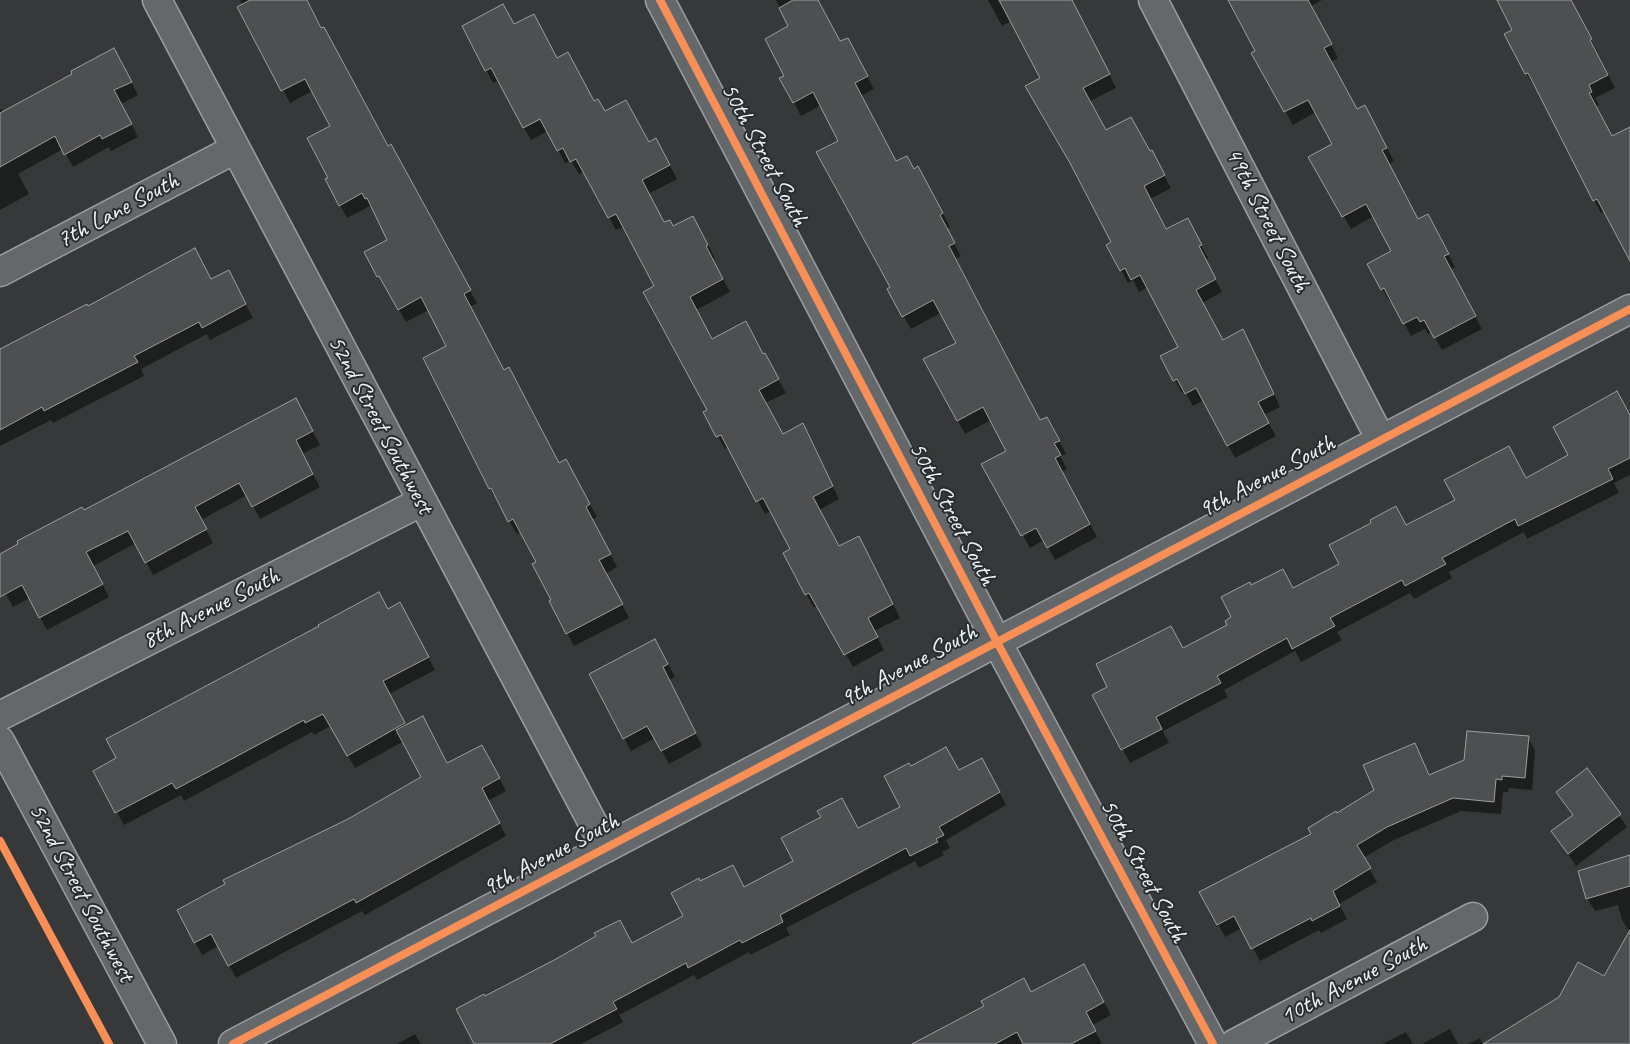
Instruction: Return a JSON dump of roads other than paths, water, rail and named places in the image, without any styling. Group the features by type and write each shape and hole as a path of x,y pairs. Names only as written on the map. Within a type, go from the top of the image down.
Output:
{"street":[{"name":"52nd Street Southwest","path":"157,0 421,502 606,848"},
{"name":"50th Street South","path":"660,0 997,642 1213,1044"},
{"name":"49th Street South","path":"1153,0 1381,440"},
{"name":"7th Lane South","path":"0,272 235,150"},
{"name":"9th Avenue South","path":"233,1044 1630,309"},
{"name":"8th Avenue South","path":"0,716 421,502"},
{"name":"52nd Street Southwest","path":"0,741 162,1044"},
{"name":"10th Avenue South","path":"1234,1044 1473,917"}]}
